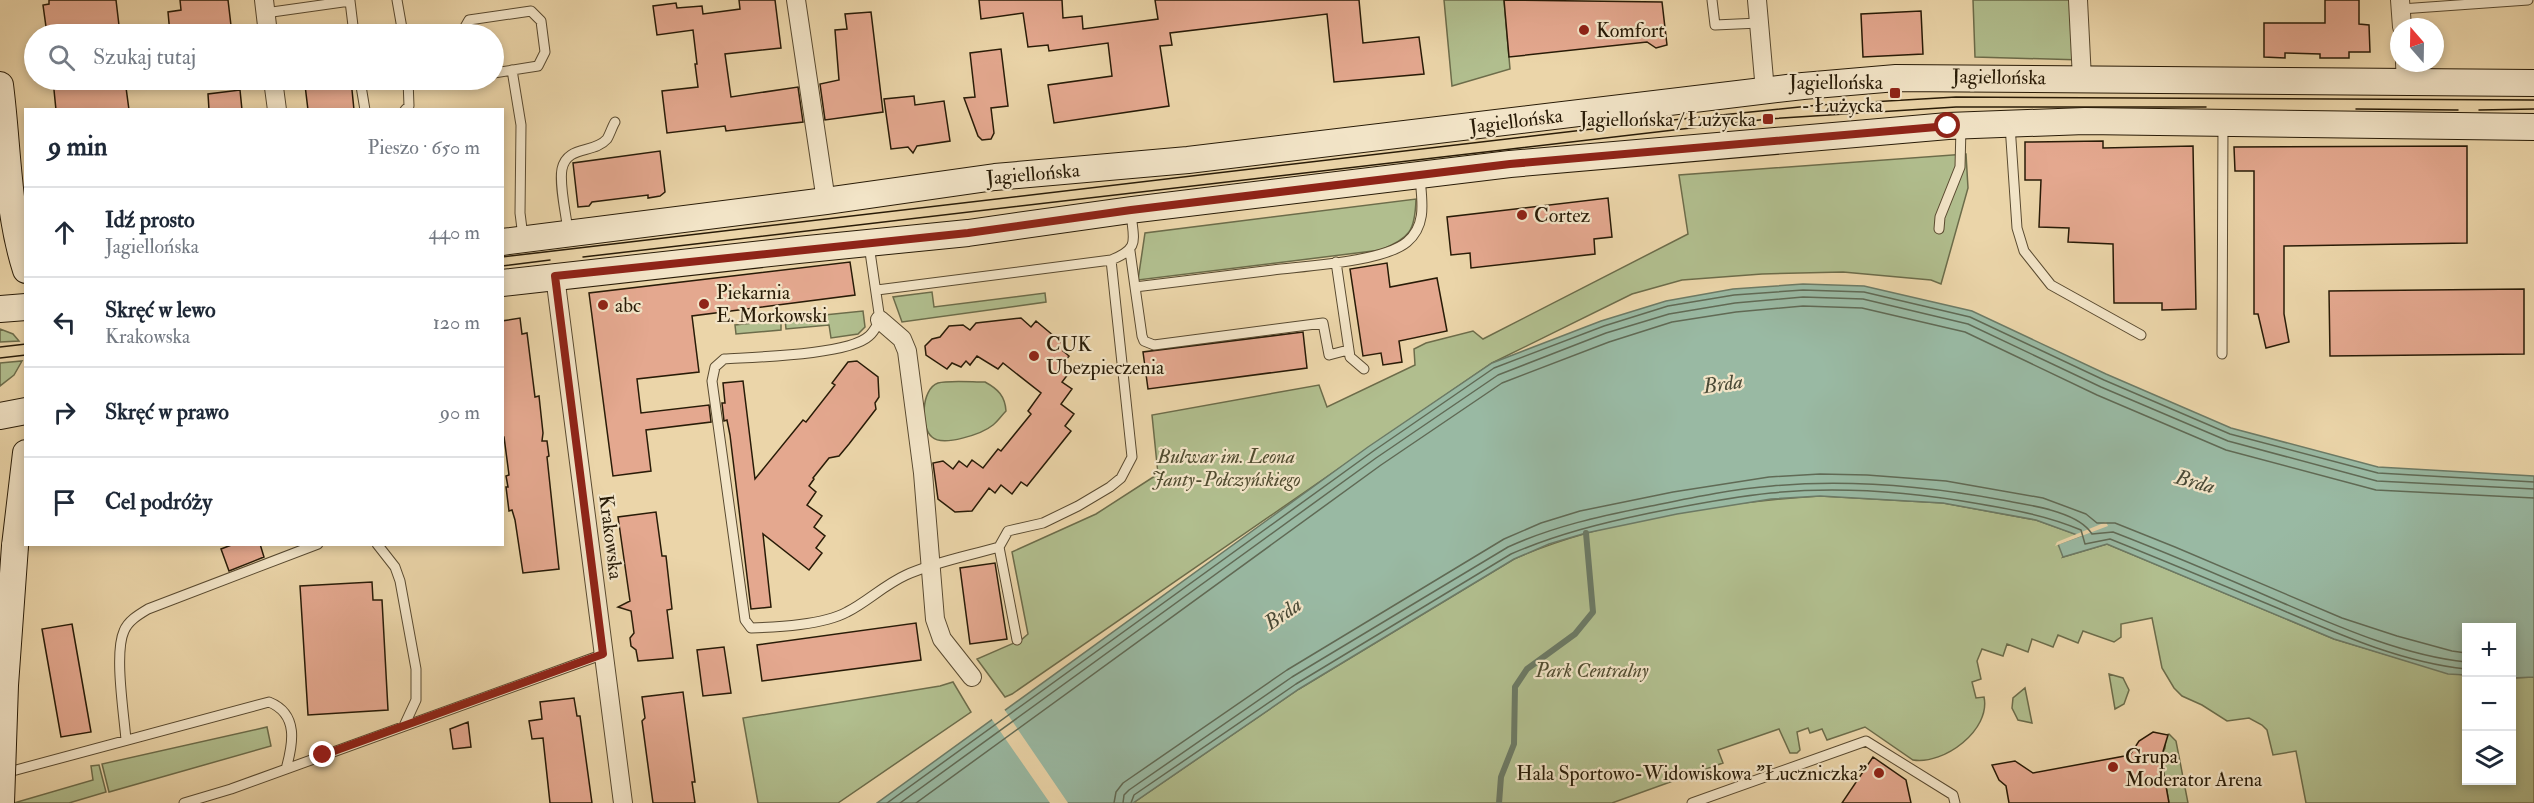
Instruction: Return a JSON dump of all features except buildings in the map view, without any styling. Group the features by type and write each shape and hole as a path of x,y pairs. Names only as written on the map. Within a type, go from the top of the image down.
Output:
{"main road":[{"name":"Jagiellońska","path":"513,240 826,201 995,177 1188,160 1764,91 1918,77 2082,79 2406,73 2534,83"},
{"path":"0,85 20,253 24,264"},
{"path":"504,283 1006,229 1131,210 1510,164 1961,125 2009,123 2534,127"},
{"path":"0,309 24,307"},
{"path":"0,416 24,411"},
{"path":"1,803 5,685 15,546 24,470"}],"street":[{"path":"796,0 826,201"},
{"path":"1757,0 1764,91"},
{"path":"2078,0 2082,79"},
{"path":"264,6 267,24"},
{"path":"274,90 277,108"},
{"name":"Krakowska","path":"555,276 623,803"},
{"path":"880,320 902,339 908,351 935,619 942,639 972,677"}],"lane":[{"path":"264,6 362,0"},
{"path":"398,0 402,24"},
{"path":"1712,0 1715,25 1759,23"},
{"path":"2401,12 2528,0"},
{"path":"350,2 353,24"},
{"path":"466,24 468,20 531,11 541,21 545,52 538,66 504,71"},
{"path":"513,70 521,125 520,213 513,240"},
{"path":"362,90 365,108"},
{"path":"407,108 411,99 410,90"},
{"path":"568,233 561,170 573,152 596,146 607,139 615,122"},
{"path":"2009,123 2017,228 2024,251 2051,285 2141,335"},
{"path":"2222,354 2223,124"},
{"path":"1939,229 1940,217 1960,167 1961,125"},
{"path":"1136,287 1336,262 1379,254 1406,243 1419,228 1423,211 1419,175"},
{"path":"1131,210 1133,245 1130,251 1144,341 1154,345 1323,323 1329,355 1348,350"},
{"path":"868,243 880,320 869,336 855,344 812,352 724,359 715,367 712,381 744,620 751,628 796,626 846,613 872,594 906,575 931,565 999,548"},
{"path":"877,290 1111,260 1130,251"},
{"path":"1017,640 999,548 1008,531 1043,523 1110,487 1121,478 1132,457 1111,260"},
{"path":"1336,262 1348,350 1350,357 1364,369"},
{"path":"126,740 120,645 124,629 135,616 313,546"},
{"path":"379,546 395,567 400,580 416,669 416,700 404,726"},
{"path":"184,803 231,789 603,654"},
{"path":"0,774 269,702 281,706 288,716 292,747 286,769"},
{"path":"1692,803 1866,741 1953,795 1955,803"}],"green space":[{"path":"1444,0 1504,0 1510,69 1452,86"},
{"path":"1973,0 2078,0 2082,60 1975,57"},
{"name":"Bulwar im. Leona Janty-Połczyńskiego","path":"1966,154 1968,188 1941,284 1931,280 1843,272 1762,274 1682,280 1632,294 1492,363 1012,694 1005,697 977,659 1021,640 1028,634 1012,552 1096,514 1158,474 1152,415 1319,385 1327,407 1415,365 1414,349 1426,343 1473,331 1483,339 1688,234 1679,175"},
{"path":"1416,199 1414,219 1409,232 1399,241 1381,250 1138,280 1145,233"},
{"path":"932,292 934,307 1045,293 1046,302 902,322 893,297"},
{"path":"863,311 865,327 858,334 831,338 829,325 786,329 785,319"},
{"path":"781,320 781,330 736,334 735,325"},
{"path":"0,329 13,334 19,341 0,342"},
{"path":"22,361 14,375 0,386 0,363"},
{"path":"948,382 985,382 997,390 1004,401 1006,411 997,422 988,429 962,438 945,441 932,437 925,425 924,408 925,400 932,387 938,383"},
{"name":"Park Centralny","path":"1820,496 1943,503 2036,520 2081,536 2063,557 2107,544 2334,639 2448,673 2462,675 2462,785 2516,785 2516,678 2534,677 2534,803 2306,803 2296,751 2273,755 2267,730 2262,725 2249,718 2227,721 2202,705 2182,696 2174,688 2162,668 2152,618 2121,624 2121,637 2114,642 2083,631 2078,643 2058,635 2053,647 2032,639 2028,652 2007,644 2003,656 1982,649 1977,661 1981,679 1972,682 1976,698 1984,697 1984,709 1980,721 1963,743 1938,757 1925,760 1913,760 1865,727 1827,740 1822,729 1810,733 1808,728 1797,732 1800,750 1797,753 1790,753 1779,729 1718,750 1723,763 1612,803 1133,803 1299,689 1514,559 1586,534 1664,515"},
{"path":"2109,674 2123,678 2129,690 2124,704 2115,709"},
{"path":"953,682 971,712 838,803 758,803 743,718"},
{"path":"2025,688 2032,723 2018,720 2012,708 2013,698"},
{"path":"267,727 271,746 109,792 102,764"},
{"path":"2169,734 2176,741 2188,803 2169,803 2161,757 2165,748 2166,735"},
{"path":"99,765 106,792 69,803 14,803 93,780 91,766"}],"water":[{"name":"Brda","path":"1803,284 1864,286 1972,311 2106,374 2231,428 2378,467 2534,476 2534,677 2516,678 2516,623 2462,623 2462,675 2448,674 2334,639 2107,544 2063,557 2058,544 2080,536 2036,520 1943,503 1820,496 1771,499 1677,514 1586,533 1549,544 1514,559 1299,689 1133,803 877,803 1368,447 1492,363 1601,321 1666,301 1733,289"}],"pier":[{"path":"2106,522 2108,526 2055,546 2057,542"},
{"path":"1004,709 1068,803 1050,803 991,718"}],"waterway":[{"path":"1499,803 1501,777 1514,744 1515,687 1527,669 1575,634 1593,612 1586,533"}],"tram line":[{"path":"504,257 1643,123 1819,105 1956,97 2534,100"},
{"path":"583,257 1768,119 1956,107 2206,107"},
{"path":"2356,109 2458,110"},
{"path":"2479,110 2534,109"},
{"path":"504,266 550,260"},
{"path":"0,347 24,344"},
{"path":"0,358 24,355"}],"place":[{"name":"Komfort","path":"1584,30"},
{"name":"Jagiellońska - Łużycka","path":"1895,93"},
{"name":"Jagiellońska / Łużycka","path":"1768,119"},
{"name":"Cortez","path":"1522,215"},
{"name":"Piekarnia E. Morkowski","path":"704,304"},
{"name":"abc","path":"603,305"},
{"name":"CUK Ubezpieczenia","path":"1034,356"},
{"name":"Grupa Moderator Arena","path":"2113,767"},
{"name":"Hala Sportowo-Widowiskowa \"Łuczniczka\"","path":"1879,773"}],"route":[{"path":"323,755 603,654 555,276 1006,229 1131,210 1510,164 1948,126"}]}
